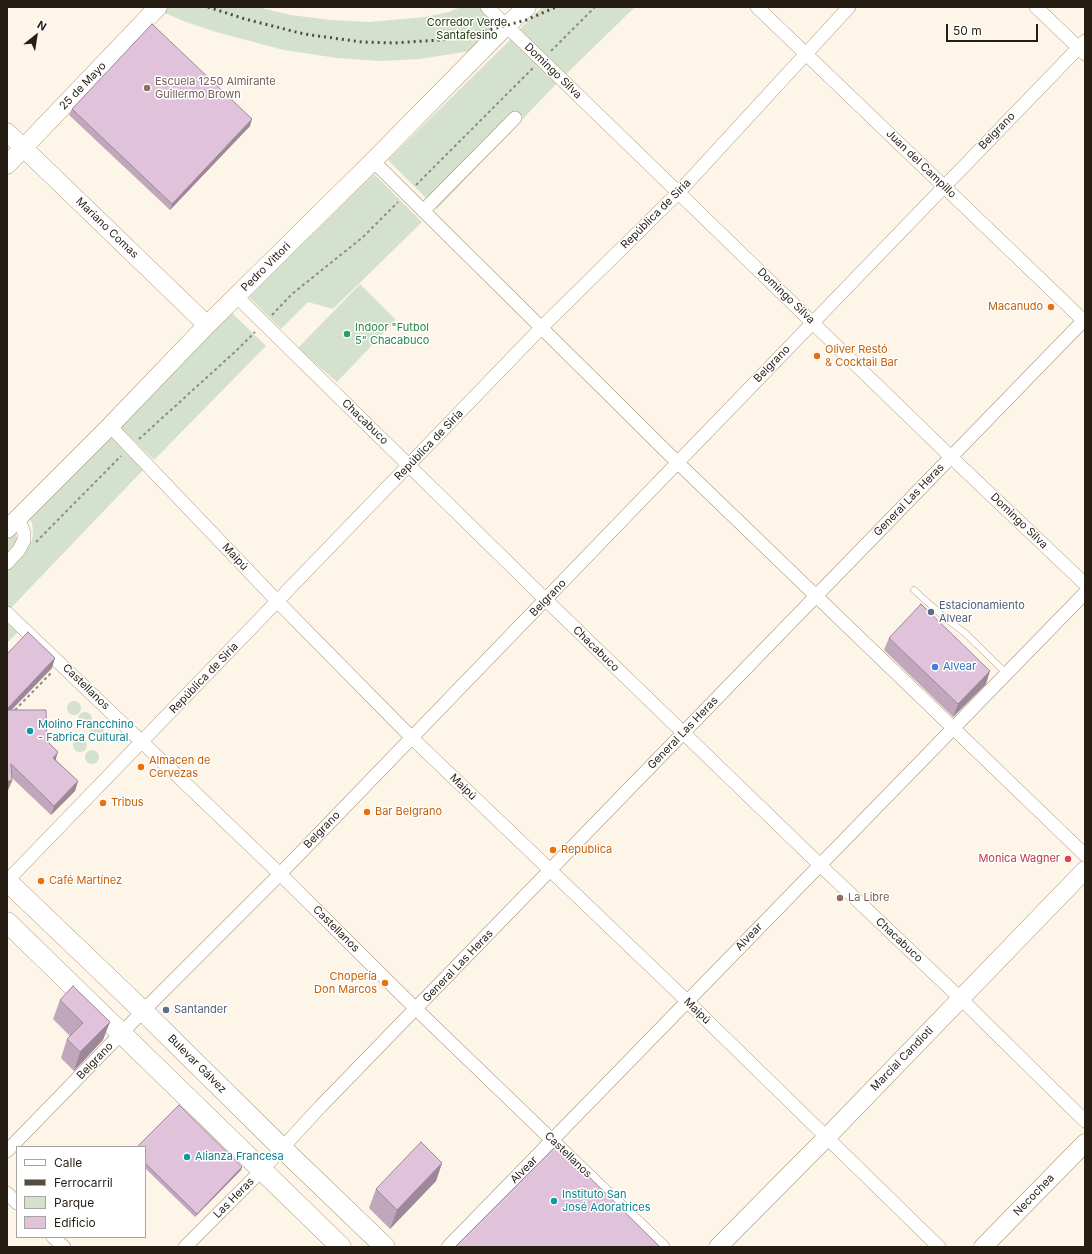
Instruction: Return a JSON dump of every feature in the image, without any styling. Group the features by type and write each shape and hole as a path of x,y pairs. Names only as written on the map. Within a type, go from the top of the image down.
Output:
{"main road":[{"name":"Bulevar Gálvez","path":"7,881 143,1011 385,1247"},
{"path":"7,922 341,1247"}],"street":[{"name":"25 de Mayo","path":"7,165 158,7"},
{"name":"Domingo Silva","path":"487,7 951,457 1085,584"},
{"name":"Pedro Vittori","path":"10,519 110,426 207,324 373,161 506,26 527,7"},
{"name":"Juan del Campillo","path":"757,7 1084,320"},
{"name":"República de Siria","path":"7,881 541,328 678,193 849,7"},
{"path":"1036,7 1083,47"},
{"name":"Belgrano","path":"7,1151 143,1011 280,874 944,186 1083,47"},
{"path":"424,211 515,118"},
{"name":"Mariano Comas","path":"7,132 207,324"},
{"path":"373,161 677,462 1085,855"},
{"name":"Chacabuco","path":"236,296 546,600 960,998 1085,1121"},
{"name":"General Las Heras","path":"282,1148 1084,320"},
{"name":"Maipú","path":"110,426 131,446 278,602 412,737 687,1001 939,1247"},
{"path":"7,563 19,550 24,540 24,533 21,525 10,519"},
{"name":"Alvear","path":"448,1247 553,1141 1085,592"},
{"name":"Castellanos","path":"7,613 280,874 416,1009 664,1247"},
{"name":"Marcial Candioti","path":"718,1247 826,1138 1085,870"},
{"name":"Necochea","path":"983,1247 1085,1142"},
{"name":"Las Heras","path":"185,1247 282,1148"},
{"path":"7,1193 16,1202"},
{"path":"54,1238 64,1247"}],"lane":[{"path":"914,590 945,618 965,633 1006,673"}],"path":[{"path":"34,544 131,446 237,350 292,294 363,236 595,7"},
{"path":"12,713 60,663"}],"green space":[{"name":"Corredor Verde Santafesino","path":"163,7 257,7 291,15 331,20 369,22 425,17 449,12 461,7 480,7 504,30 485,48 420,59 380,61 337,58 284,50 216,32 186,22 160,11"},
{"name":"Corredor Verde Santafesino","path":"542,7 635,7 564,76 518,31"},
{"path":"512,38 558,82 437,209 388,160"},
{"path":"374,174 422,222 333,309 308,302 281,329 249,297"},
{"name":"Indoor \"Futbol 5\" Chacabuco","path":"360,284 396,320 337,382 298,348"},
{"path":"232,313 266,346 154,460 119,426"},
{"path":"109,435 143,470 9,610 7,608 7,570 26,551 32,540 32,523 27,516"},
{"path":"15,533 17,538 16,544 7,557 7,535"},
{"path":"7,619 19,631 7,643"},
{"path":"71,701 77,701 81,705 81,711 77,715 71,715 67,711 67,705"},
{"path":"82,712 88,712 92,716 92,722 88,726 82,726 78,722 78,716"},
{"path":"94,724 100,724 104,728 104,734 100,738 94,738 90,734 90,728"},
{"path":"77,738 83,738 87,742 87,748 83,752 77,752 73,748 73,742"},
{"path":"89,750 95,750 99,754 99,760 95,764 89,764 85,760 85,754"}],"building":[{"path":"152,24 252,119 172,204 72,109"},
{"name":"Alvear","path":"921,604 990,671 958,704 889,638"},
{"path":"28,632 55,658 7,709 7,654"},
{"path":"7,710 46,710 47,741 58,752 53,758 78,781 54,806 11,764 12,781 7,781"},
{"path":"73,986 110,1022 80,1052 67,1039 83,1023 60,1000"},
{"name":"Alianza Francesa","path":"179,1105 242,1167 197,1214 146,1164 146,1146 138,1146"},
{"path":"421,1142 442,1163 397,1210 376,1189"},
{"name":"Instituto San José Adoratrices","path":"557,1145 660,1247 455,1247"}],"railway":[{"path":"208,7 245,19 304,34 362,42 394,43 440,40 486,31 526,20 556,7"}],"place":[{"name":"Escuela 1250 Almirante Guillermo Brown","path":"147,88"},
{"name":"Macanudo","path":"1051,307"},
{"name":"Indoor \"Futbol 5\" Chacabuco","path":"347,334"},
{"name":"Oliver Restó & Cocktail Bar","path":"817,356"},
{"name":"Estacionamiento Alvear","path":"931,612"},
{"name":"Alvear","path":"935,667"},
{"name":"Molino Francchino - Fabrica Cultural","path":"30,731"},
{"name":"Almacen de Cervezas","path":"141,767"},
{"name":"Tribus","path":"103,803"},
{"name":"Bar Belgrano","path":"367,812"},
{"name":"Republica","path":"553,850"},
{"name":"Monica Wagner","path":"1068,859"},
{"name":"Café Martínez","path":"41,881"},
{"name":"La Libre","path":"840,898"},
{"name":"Chopería Don Marcos","path":"385,983"},
{"name":"Santander","path":"166,1010"},
{"name":"Alianza Francesa","path":"187,1157"},
{"name":"Instituto San José Adoratrices","path":"554,1201"}]}
